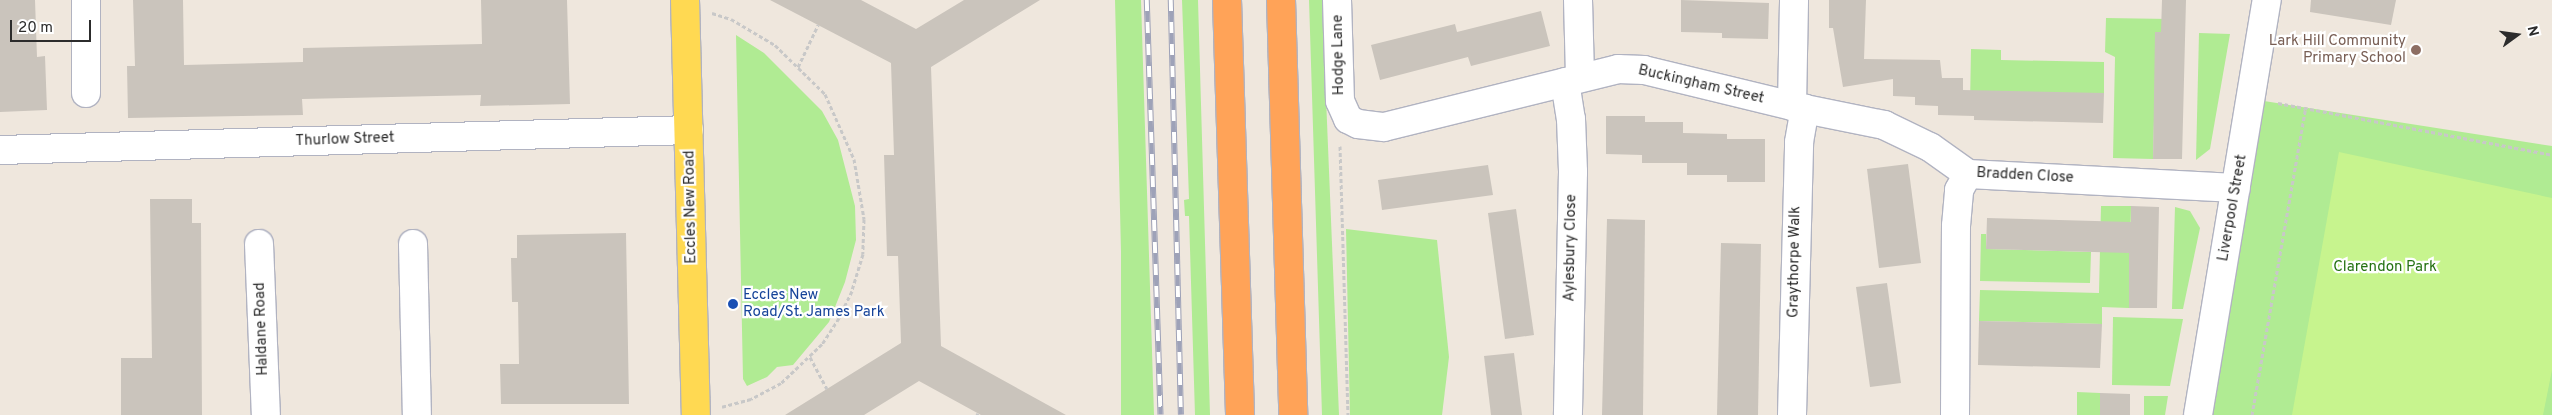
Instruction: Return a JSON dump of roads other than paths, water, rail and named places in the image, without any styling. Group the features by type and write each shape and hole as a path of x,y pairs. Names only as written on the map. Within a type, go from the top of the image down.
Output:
{"highway":[{"path":"1227,0 1240,415"},
{"path":"1281,0 1293,415"}],"main road":[{"name":"Eccles New Road","path":"685,2 696,412"}],"street":[{"path":"86,0 86,92"},
{"name":"Hodge Lane","path":"1337,0 1341,108 1352,122 1366,125"},
{"name":"Aylesbury Close","path":"1568,415 1573,172 1571,119 1578,0"},
{"name":"Graythorpe Walk","path":"1792,415 1799,136 1794,0"},
{"name":"Liverpool Street","path":"2198,415 2267,0"},
{"name":"Buckingham Street","path":"1366,125 1384,127 1618,69 1644,70 1799,108 1884,125 1930,147 1968,174"},
{"name":"Thurlow Street","path":"0,150 689,130"},
{"name":"Bradden Close","path":"1955,415 1956,226 1959,190 1968,174 2236,188"},
{"name":"Haldane Road","path":"259,244 266,415"},
{"path":"413,244 417,415"}],"railway":[{"path":"1147,0 1161,415"},
{"path":"1171,0 1181,415"}],"place":[{"name":"Lark Hill Community Primary School","path":"2416,50"},
{"name":"Eccles New Road/St. James Park","path":"733,304"}],"park label":[{"name":"Clarendon Park","path":"2385,268"}]}
